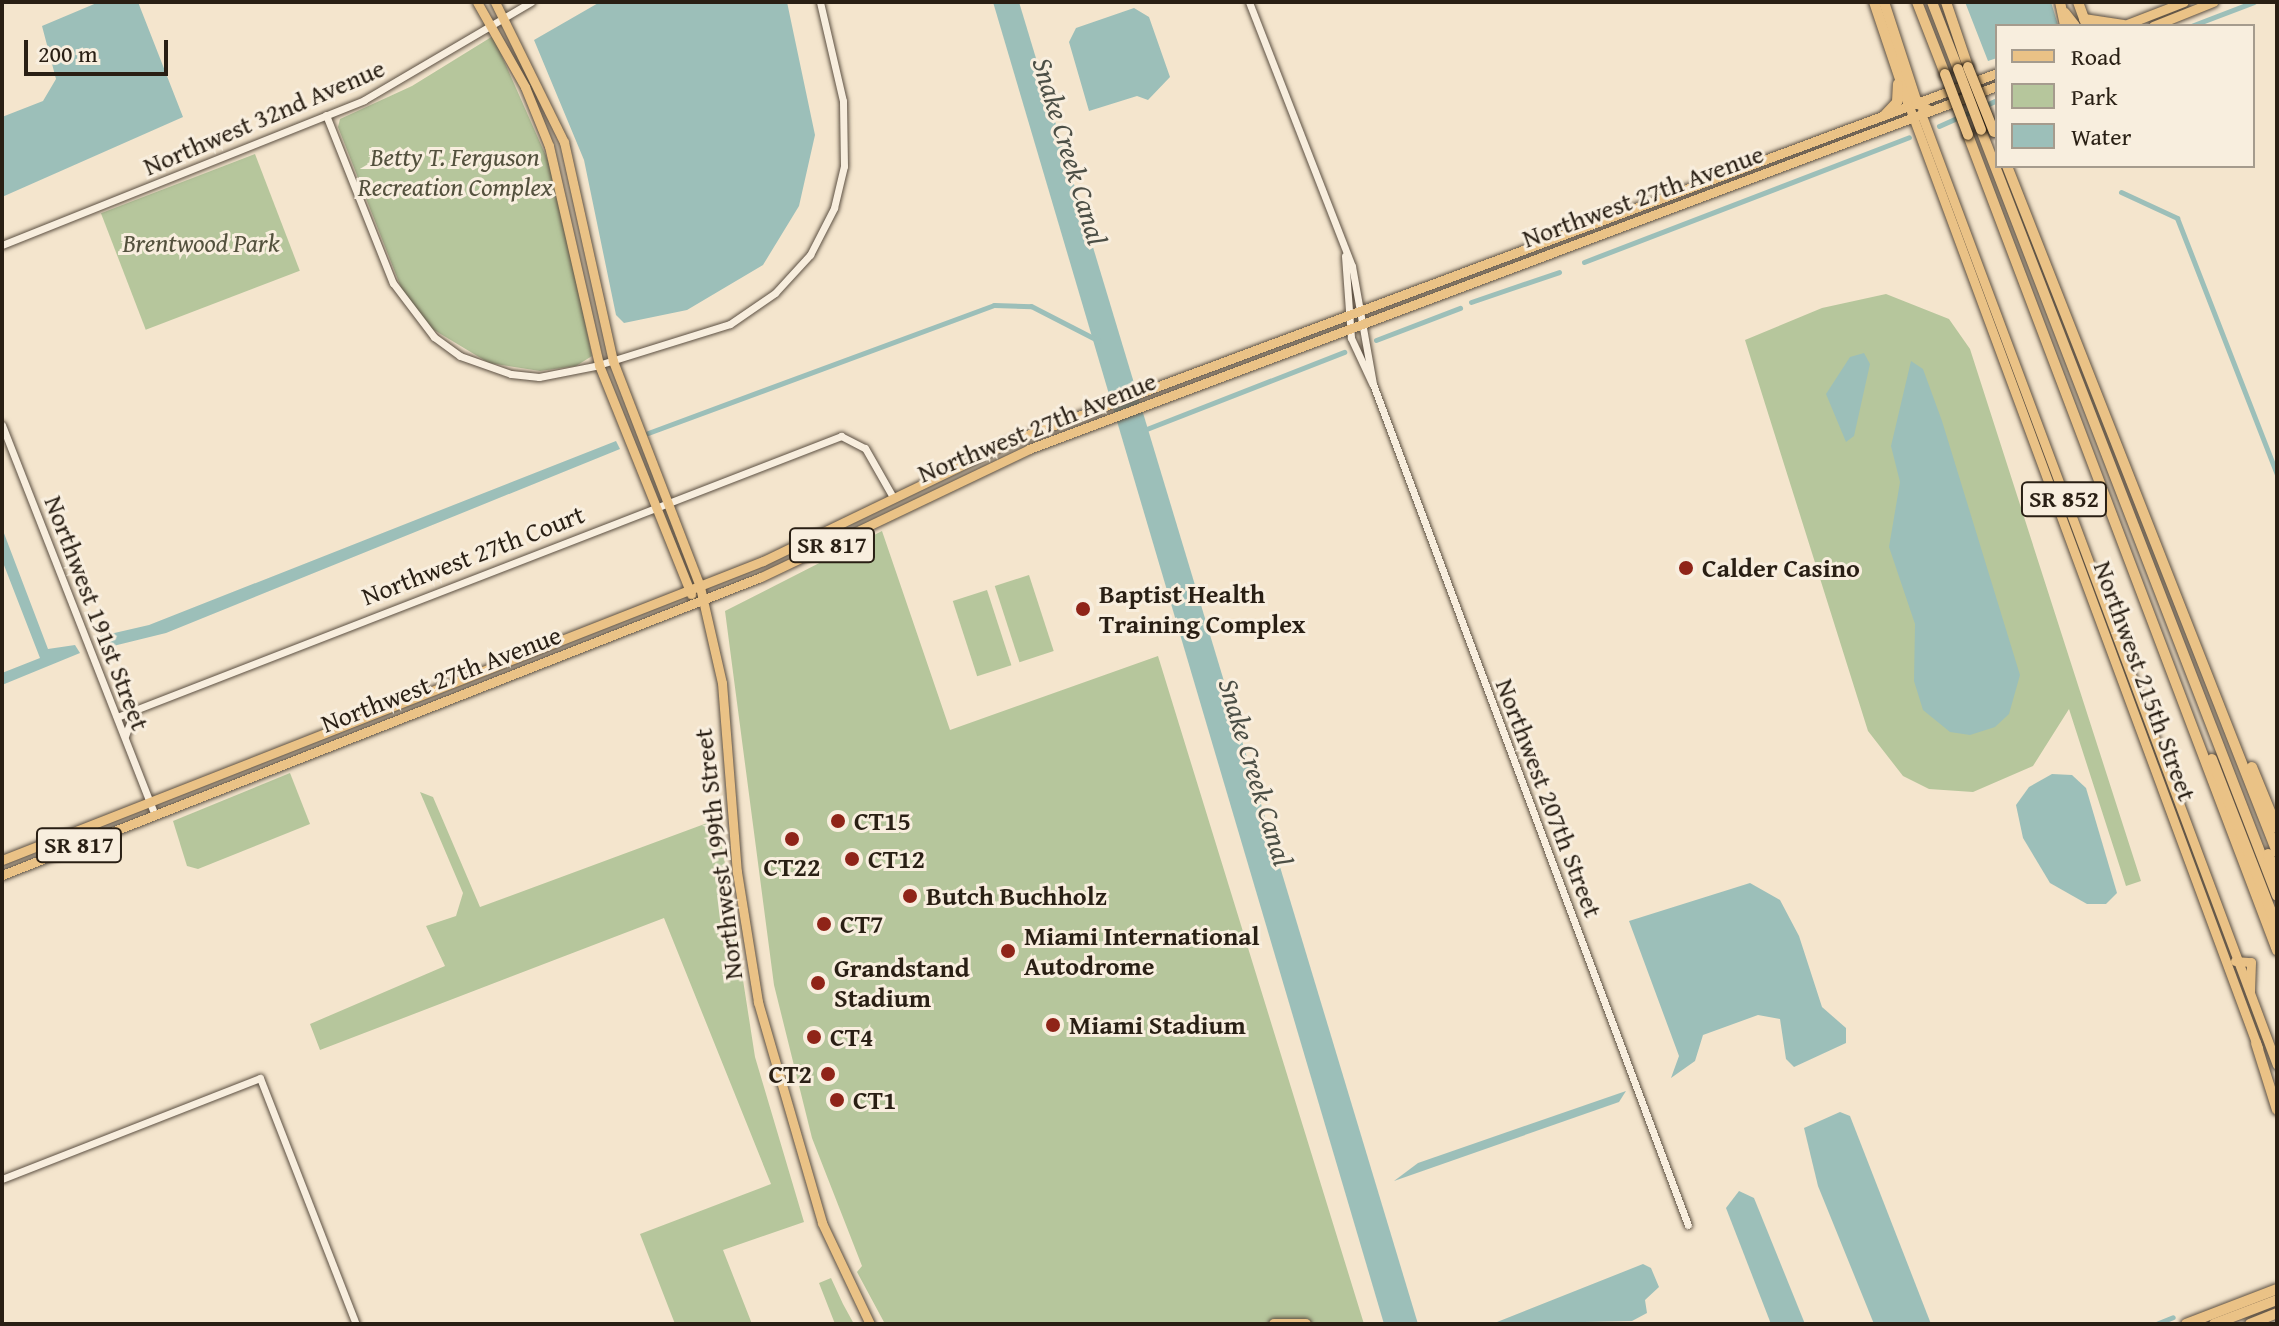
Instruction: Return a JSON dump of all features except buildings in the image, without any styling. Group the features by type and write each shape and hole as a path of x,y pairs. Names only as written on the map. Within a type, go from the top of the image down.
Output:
{"highway":[{"path":"1874,2 1898,82 1922,115"},
{"path":"1884,2 1913,104"},
{"path":"1917,2 2277,950"},
{"path":"1932,2 1995,136"},
{"path":"1946,2 1981,130 1995,166"},
{"path":"2078,2 2082,24"},
{"path":"2062,7 2082,24"},
{"path":"1885,115 1897,102 1898,82"},
{"path":"1996,168 2277,896"},
{"path":"2008,168 2144,523 2277,828"},
{"path":"2203,658 2277,852"},
{"path":"2168,663 2277,927"},
{"path":"2236,787 2277,874"},
{"path":"2256,1043 2277,1110"},
{"path":"2186,1324 2277,1289"},
{"path":"2214,1324 2277,1300"},
{"path":"2250,1324 2277,1313"},
{"path":"1274,1324 1306,1324"}],"main road":[{"path":"477,2 525,87 556,170 599,365 687,591 699,602"},
{"name":"Northwest 199th Street","path":"495,2 568,155 613,361 700,587 699,602 722,683 746,937 777,1080 826,1233 870,1324"},
{"path":"2128,24 2184,2"},
{"path":"2158,24 2213,2"},
{"name":"SR 817","path":"1913,104 1995,74"},
{"name":"SR 817","path":"1922,115 1995,87"},
{"name":"Northwest 27th Avenue","path":"2,860 700,587 827,531 956,465 1107,404 1913,104"},
{"name":"Northwest 215th Street","path":"1913,104 1922,115 2097,613 2256,1043 2277,1090"},
{"name":"Northwest 27th Avenue","path":"2,875 699,602 833,544 961,479 1112,418 1922,115"},
{"path":"1820,155 1832,134"},
{"path":"1724,175 1740,183 1747,166"},
{"path":"1454,277 1458,289"},
{"name":"Northwest 215th Street","path":"1980,286 2277,1065"},
{"path":"956,465 961,479"},
{"path":"827,531 833,544"},
{"path":"2097,613 2111,626"},
{"path":"526,669 545,647"},
{"path":"2,869 18,854"}],"street":[{"name":"Northwest 32nd Avenue","path":"2,245 385,89 531,2"},
{"path":"326,115 405,304 449,349 492,369 539,377 599,365 707,334 749,313 799,269 834,208 844,166 845,116 820,2"},
{"name":"Northwest 207th Street","path":"1249,2 1344,251 1355,327 1373,384 1688,1225"},
{"name":"Northwest 191st Street","path":"2,425 155,815"},
{"name":"Northwest 27th Court","path":"117,717 653,506 846,436 865,448 893,497"},
{"path":"124,737 128,718 143,706"},
{"path":"2,1179 260,1078 356,1324"}],"green space":[{"name":"Betty T. Ferguson Recreation Complex","path":"493,36 554,174 592,356 576,366 540,371 489,363 429,327 402,290 338,127 340,119 412,86"},
{"name":"Brentwood Park","path":"255,154 300,271 146,330 101,213"},
{"path":"1886,294 1949,319 1970,349 2141,881 2126,886 2069,709 2033,766 1973,792 1929,789 1903,776 1868,731 1745,340 1822,308"},
{"name":"Miami International Autodrome","path":"882,531 950,730 1158,656 1364,1324 885,1324 857,1272 862,1266 812,1138 774,985 725,611"},
{"path":"1029,575 1054,651 1019,662 995,586"},
{"path":"987,590 1011,665 977,676 953,601"},
{"path":"290,773 310,824 198,869 187,866 173,821"},
{"path":"420,792 433,797 480,907 718,819 755,1057 804,1222 723,1250 752,1324 675,1324 640,1234 771,1184 664,918 320,1050 310,1024 445,966 426,926 456,916 463,893"},
{"path":"831,1278 854,1324 835,1324 819,1283"}],"water":[{"path":"99,2 138,2 183,117 2,197 2,117 43,101 56,79 42,26"},
{"path":"600,2 787,2 815,135 799,206 763,265 687,310 624,323 616,315 584,160 534,40"},
{"name":"Snake Creek Canal","path":"993,2 1019,2 1418,1324 1384,1324"},
{"path":"1965,2 2051,2 2058,24 1995,24 1995,59 1988,61"},
{"path":"1134,8 1149,17 1170,77 1148,100 1137,96 1089,111 1069,42 1076,28"},
{"path":"1864,353 1870,364 1854,436 1846,442 1826,394 1850,357"},
{"path":"1911,361 1923,369 1942,421 2020,675 2009,714 1995,727 1970,735 1950,732 1923,710 1914,681 1915,624 1889,547 1900,482 1891,446"},
{"path":"616,441 620,449 166,633 101,649 97,637 149,625"},
{"path":"2,528 48,649 75,645 80,653 2,685 2,673 40,658 2,560"},
{"path":"2052,774 2072,775 2086,788 2117,893 2106,904 2087,904 2050,883 2023,838 2016,805 2029,787"},
{"path":"1750,883 1780,900 1799,936 1822,1007 1846,1028 1846,1043 1794,1067 1786,1059 1780,1019 1758,1015 1703,1035 1695,1061 1671,1078 1679,1056 1629,921"},
{"path":"1626,1091 1619,1102 1394,1181 1418,1163"},
{"path":"1840,1112 1850,1116 1931,1324 1874,1324 1818,1186 1804,1128"},
{"path":"1739,1191 1754,1198 1805,1324 1771,1324 1726,1208"},
{"path":"1643,1264 1651,1268 1659,1287 1645,1300 1647,1313 1632,1321 1492,1324"}],"waterway":[{"path":"2196,24 2254,2"},
{"path":"1939,126 1995,101"},
{"path":"1584,262 1909,137"},
{"path":"2121,192 2177,218 2277,475"},
{"path":"1471,302 1559,272"},
{"path":"648,433 994,305 1031,306 1099,341"},
{"path":"1376,340 1460,308"},
{"path":"1144,430 1344,352"},
{"path":"2156,1324 2173,1317"}],"place":[{"name":"Calder Casino","path":"1686,568"},
{"name":"Baptist Health Training Complex","path":"1083,609"},
{"name":"CT15","path":"838,821"},
{"name":"CT22","path":"792,839"},
{"name":"CT12","path":"852,859"},
{"name":"Butch Buchholz","path":"910,896"},
{"name":"CT7","path":"824,924"},
{"name":"Miami International Autodrome","path":"1008,951"},
{"name":"Grandstand Stadium","path":"818,983"},
{"name":"Miami Stadium","path":"1053,1025"},
{"name":"CT4","path":"814,1037"},
{"name":"CT2","path":"828,1074"},
{"name":"CT1","path":"837,1100"}]}
